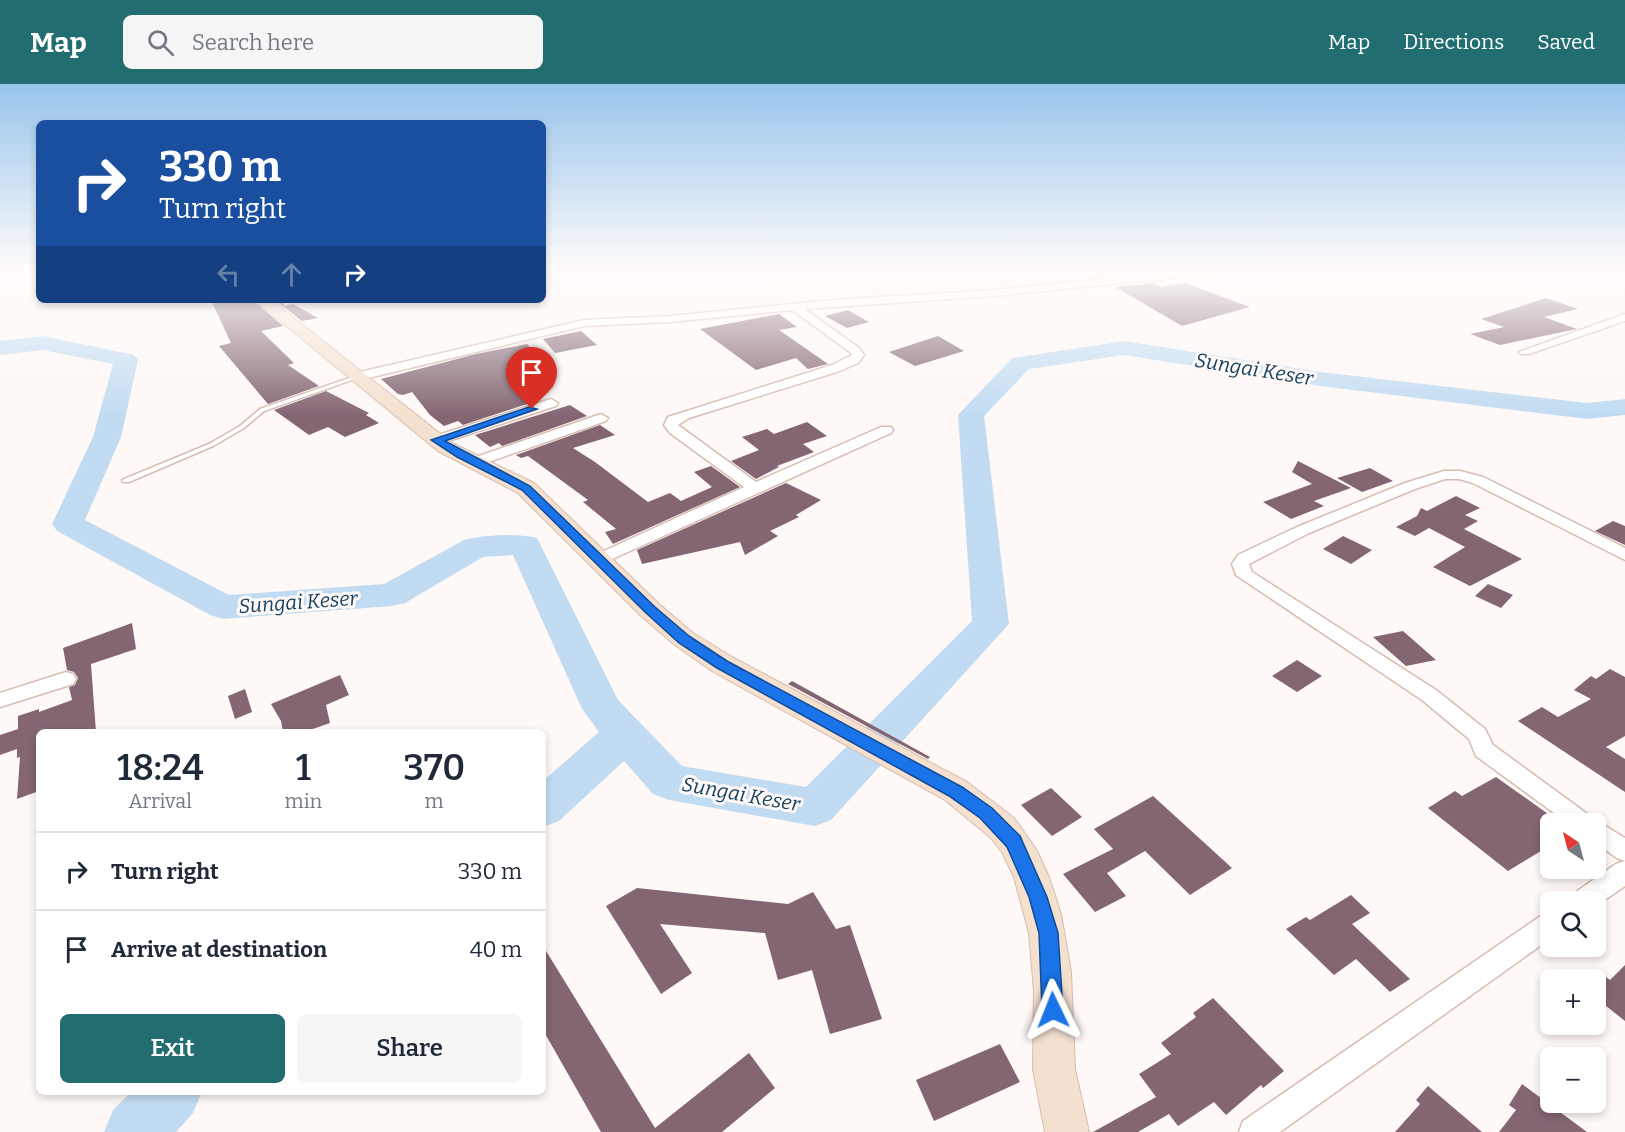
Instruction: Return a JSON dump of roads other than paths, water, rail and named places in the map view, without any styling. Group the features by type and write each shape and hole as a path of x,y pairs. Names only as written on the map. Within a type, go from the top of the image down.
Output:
{"main road":[{"path":"285,318 437,440 526,488 550,509 598,560 684,639 722,664 929,777 986,813 1000,827 1013,842 1038,897 1048,933 1053,990 1054,1068 1066,1132"}],"street":[{"path":"360,376 572,325 681,318"},
{"path":"755,488 670,425 684,415 836,368 854,360 858,355 855,350 810,318"},
{"path":"1525,352 1622,318"},
{"path":"437,440 551,403"},
{"path":"475,462 601,418"},
{"path":"598,560 886,430"},
{"path":"1572,813 1484,750 1478,735 1429,695 1245,575 1240,564 1244,559 1303,530 1410,486 1444,476 1460,475 1478,480 1625,555"},
{"path":"0,700 66,679"},
{"path":"1606,837 1625,850"},
{"path":"1598,891 1625,872"},
{"path":"1254,1132 1540,931"}],"lane":[{"path":"126,480 211,445 242,427 262,410 360,376"}],"waterway":[{"name":"Sungai Keser","path":"0,348 43,343 126,360 107,437 68,524 223,607 392,595 476,547 525,545 602,709 625,734"},
{"name":"Sungai Keser","path":"625,734 669,782 815,807 991,624 971,415 1021,363 1124,348 1321,379 1587,411 1625,407"},
{"path":"546,805 625,734"},
{"path":"135,1132 169,1095"}]}
